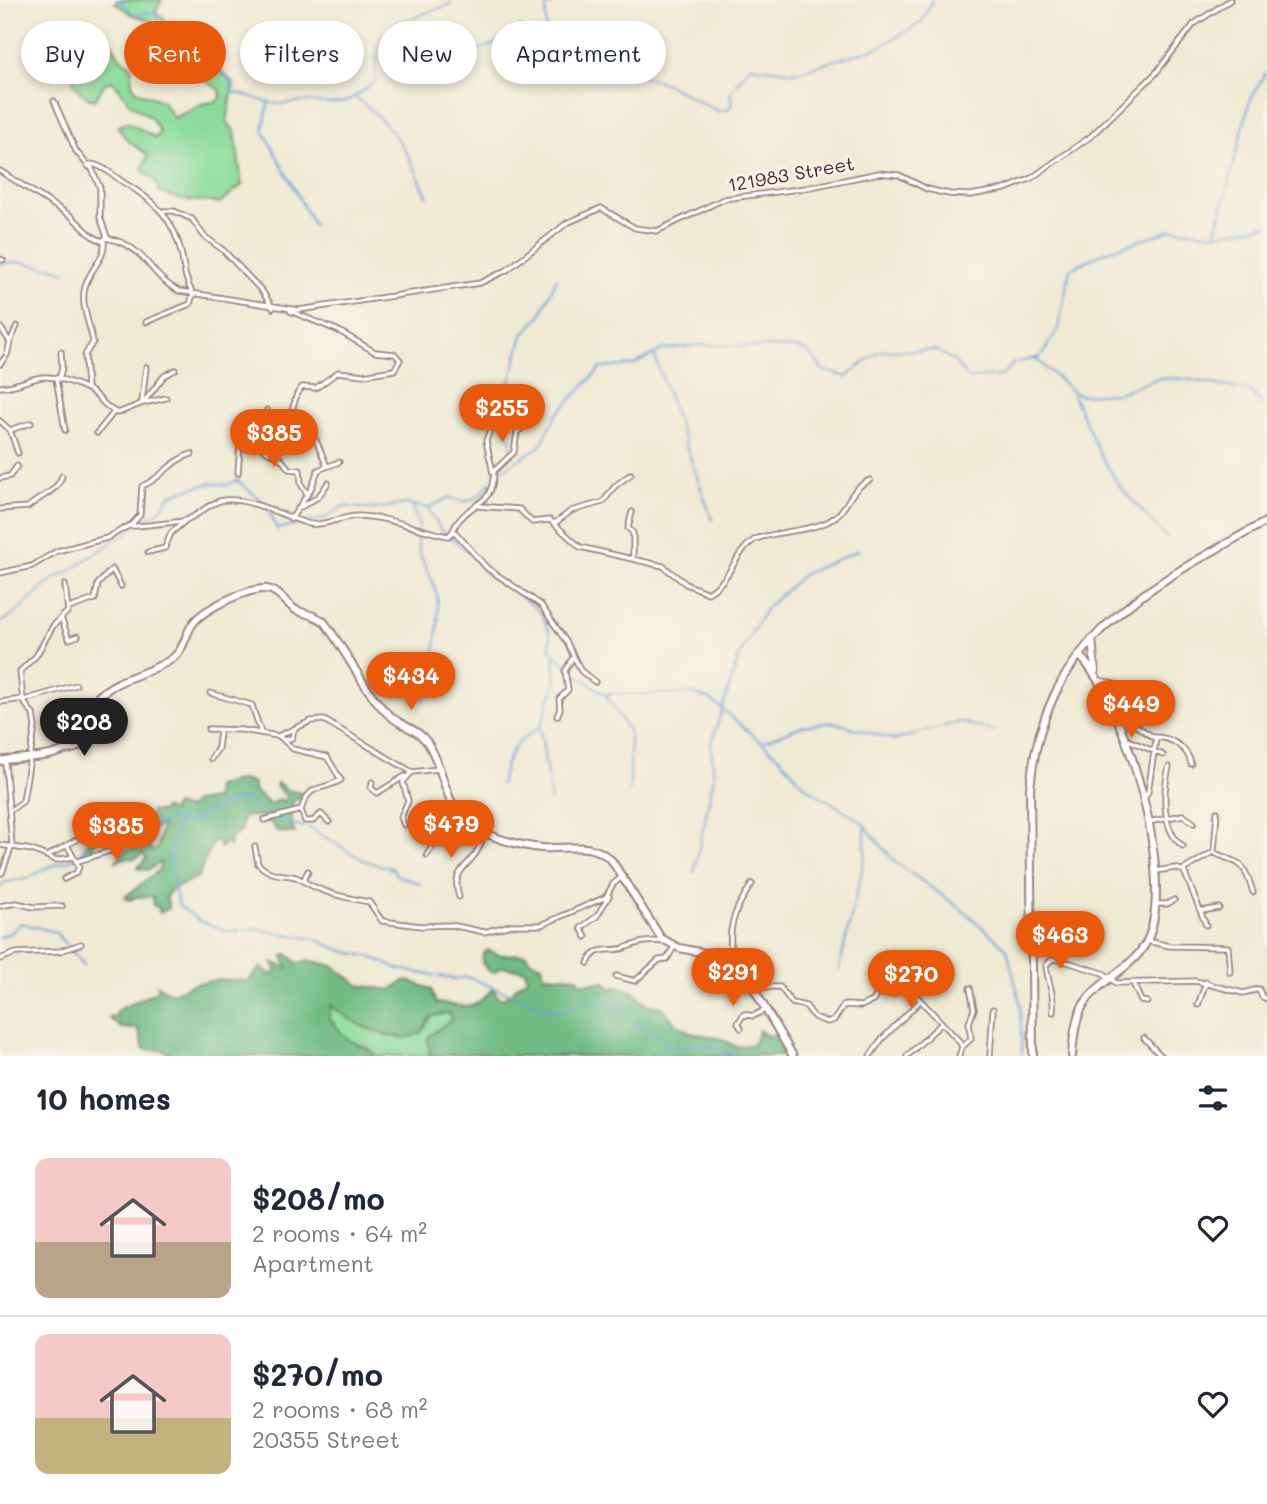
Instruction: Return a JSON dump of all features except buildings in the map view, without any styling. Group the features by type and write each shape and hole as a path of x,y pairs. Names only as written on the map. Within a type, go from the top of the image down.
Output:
{"street":[{"name":"121983 Street","path":"0,172 71,216 96,238 133,247 172,287 193,294 288,310 480,283 507,270 567,223 601,208 635,228 657,231 724,199 806,188 878,173 899,175 927,189 949,194 970,195 1005,189 1030,179 1090,137 1155,74 1195,24 1230,0"},
{"path":"54,101 76,151 89,167 100,188 104,252 90,273 84,294 93,342 85,355 87,389"},
{"path":"89,167 92,164 103,168 146,195 164,211 177,234 186,282 193,294 190,304 146,322"},
{"path":"164,211 174,211 192,219 204,236 223,250 262,292 273,308"},
{"path":"288,310 340,331 377,353 395,354 400,360 394,370 363,375 340,372 316,388 302,387 291,414"},
{"path":"0,327 10,342"},
{"path":"0,364 7,355 17,327"},
{"path":"61,352 62,368 58,379 65,430"},
{"path":"142,403 146,367"},
{"path":"142,403 164,376 175,370"},
{"path":"0,387 18,386 38,377 58,379 87,389 114,412 120,413 142,403 166,398"},
{"path":"451,534 457,523 490,493 494,476 486,441 498,407"},
{"path":"239,473 239,447 245,439 266,427 267,410"},
{"path":"97,433 114,412"},
{"path":"494,476 513,453 517,432 526,426 533,415"},
{"path":"0,421 10,430 18,453"},
{"path":"10,430 31,424"},
{"path":"245,439 281,459 289,469 300,470 301,484 307,494"},
{"path":"306,440 316,440 327,465"},
{"path":"132,527 139,515 142,486 154,481 179,458 192,454"},
{"path":"291,519 300,507 317,471 339,462"},
{"path":"0,478 10,476 17,466"},
{"path":"555,523 571,511 599,505 616,484 631,474"},
{"path":"0,509 28,507 37,498 53,491 62,475"},
{"path":"478,506 519,509 530,521 546,519 555,523 580,547 666,568 685,584 708,593 726,580 735,562 753,541 827,522 847,504 853,490 870,480"},
{"path":"300,507 318,497 328,484"},
{"path":"148,552 163,549 171,533 186,520 224,500 254,504 305,523 361,516 451,534 487,568 541,605 581,671 595,682"},
{"path":"632,512 628,528 633,533 633,559"},
{"path":"0,573 32,566 57,551 107,538 132,527 186,520"},
{"path":"1033,1056 1031,780 1037,746 1049,707 1092,638 1140,596 1267,521"},
{"path":"11,810 23,801 35,722 23,700 21,668 36,656 51,629 69,608 95,599 98,584 112,569 114,579 121,586"},
{"path":"65,585 69,608"},
{"path":"64,750 74,742 87,712 99,695 132,675 173,658 194,621 202,614 250,590 264,589 277,593 297,610 316,616 324,622 388,714 426,740 449,799 466,821 486,833 536,847 594,848 608,857 656,931 670,945"},
{"path":"61,618 69,639 78,636"},
{"path":"1092,638 1096,672"},
{"path":"557,716 560,709 559,699 568,690 565,671 573,655"},
{"path":"1072,1056 1083,1006 1131,962 1147,941 1154,904 1154,872 1148,822 1126,739 1096,672 1079,655"},
{"path":"1100,680 1118,685 1135,726 1154,737 1173,741 1189,755 1191,764"},
{"path":"0,702 23,700 76,685"},
{"path":"210,693 252,705 261,733"},
{"path":"279,736 311,721 327,721 412,772"},
{"path":"208,729 242,730 279,736 293,749 327,757 341,777 340,781 312,790 305,798 301,810 305,821 313,821 321,814 329,822"},
{"path":"2,873 12,848 11,810 2,760 71,751 90,740 99,730"},
{"path":"285,740 292,738 294,730"},
{"path":"211,760 218,748 220,731"},
{"path":"1143,800 1148,792 1154,737"},
{"path":"1126,739 1141,744 1153,753 1163,755"},
{"path":"1169,767 1165,791 1168,817 1174,839 1183,846"},
{"path":"372,782 371,788 377,793 412,772 438,769"},
{"path":"404,825 401,817 408,801 403,784 407,775"},
{"path":"0,777 6,777"},
{"path":"264,820 301,810"},
{"path":"1214,852 1217,812"},
{"path":"1148,822 1185,815 1194,823"},
{"path":"427,855 433,845 451,844 466,821"},
{"path":"459,897 457,889 462,866 476,853 486,833"},
{"path":"0,845 56,860 76,859 111,851 112,844 105,839"},
{"path":"47,856 76,840"},
{"path":"64,879 78,871 76,859 67,845"},
{"path":"255,847 257,861 263,868 283,878 297,878 338,897 369,902 384,922 423,926 451,925 484,932 511,925 541,925 610,894"},
{"path":"1154,872 1182,870 1214,852 1240,861 1253,892"},
{"path":"1182,870 1206,925"},
{"path":"303,883 308,871"},
{"path":"586,937 581,928 597,916 610,894 612,884 622,877"},
{"path":"734,962 730,928 734,911 752,884"},
{"path":"1154,904 1167,904 1174,900"},
{"path":"0,905 16,903 34,907 62,906"},
{"path":"1200,911 1219,908"},
{"path":"1147,941 1170,946 1228,947 1230,972"},
{"path":"588,963 594,953 604,949 625,948 637,942 713,953 734,962 755,987 765,1010 793,1056"},
{"path":"0,959 14,953 60,951 81,944"},
{"path":"616,976 635,981 659,960 667,959 670,945"},
{"path":"1053,1012 1054,992 1048,981 1046,966 1051,960 1067,960 1104,974 1110,979 1133,983 1206,982 1243,993 1259,989 1262,997 1267,999"},
{"path":"755,987 780,987 792,1003 806,1006 814,1017 827,1022 834,1020 845,1005 861,1006 874,1000 880,979 888,969 899,965 910,967 905,984 894,993"},
{"path":"1198,1005 1206,982"},
{"path":"1133,983 1141,1001 1147,1003"},
{"path":"905,984 962,1047"},
{"path":"959,1056 962,1047 971,1039 969,1023 974,1009 971,988"},
{"path":"870,1056 882,1039 920,1001"},
{"path":"990,1056 993,1009"},
{"path":"741,1028 738,1023 744,1014 753,1016 765,1010"},
{"path":"907,1056 942,1023"},
{"path":"1144,1038 1161,1056"}],"green space":[{"path":"117,0 162,0 155,12 166,21 150,21 133,15 115,3"},
{"path":"110,41 124,61 124,84 132,84 136,91 162,101 174,118 202,104 218,101 220,90 210,84 226,84 226,75 234,84 227,121 235,132 242,185 220,203 178,199 159,192 156,181 142,170 148,155 127,140 118,127 127,122 156,138 160,132 151,118 131,104 113,81 110,82"},
{"path":"104,84 95,100 78,90 75,85"},
{"path":"241,780 253,783 255,792 271,805 279,799 285,801 287,797 276,786 277,783 290,791 302,793 303,803 300,798 293,801 291,824 295,833 277,832 264,818 243,817 240,832 230,839 229,848 229,841 220,848 219,842 213,842 198,877 171,890 166,896 169,908 160,913 158,907 153,905 153,896 129,900 125,897 159,870 161,862 148,870 137,868 146,859 144,854 133,859 116,861 125,851 147,845 153,851 157,849 162,825 146,831 106,834 93,843 94,853 78,858 90,838 111,829 136,829 146,821 152,811 161,812 164,808 171,812 175,805 188,809 194,802 215,799 216,786"},
{"path":"488,950 499,955 526,954 529,960 542,965 544,975 577,977 581,983 605,982 613,989 617,986 634,992 649,1005 662,1007 675,1023 690,1032 722,1039 737,1047 754,1044 759,1030 770,1037 774,1034 788,1056 491,1056 487,1053 430,1056 428,1037 451,1020 450,1013 432,1016 420,1033 410,1037 398,1037 372,1030 348,1018 331,1005 329,1019 345,1037 376,1056 175,1056 162,1050 144,1049 138,1029 121,1028 108,1017 117,1016 116,1011 159,990 157,985 173,994 180,989 209,981 248,981 261,967 271,975 277,971 272,962 288,968 283,956 287,954 297,963 312,961 333,966 359,985 390,990 406,980 431,989 436,1003 474,1005 493,988 498,998 503,999 527,978 525,970 500,967 495,972 489,971 482,963 483,954"},
{"path":"331,1004 363,1027 388,1036 423,1030 432,1016 448,1012 452,1016 451,1020 428,1037 430,1056 376,1056 345,1037 329,1019"}],"waterway":[{"path":"119,0 135,15 148,12 163,19 203,55 211,67 228,78 233,93 274,104 333,104 352,99 375,82 376,63 392,44 405,38 411,38 439,51 473,51 493,45 520,27 535,33 546,29 564,33 618,68 667,84 718,111 728,110 732,104 730,92 750,66 796,72 880,47 922,22 932,0"},
{"path":"546,21 546,8 556,0"},
{"path":"376,62 380,41 394,25 451,4"},
{"path":"1216,232 1250,101 1265,73"},
{"path":"355,98 380,118 399,141 427,196"},
{"path":"269,101 263,130 314,226"},
{"path":"1043,354 1058,329 1070,269 1100,254 1173,229 1216,234 1267,225"},
{"path":"0,264 19,262 66,271"},
{"path":"513,452 503,407 523,335 540,316 557,278"},
{"path":"496,474 540,446 557,414 601,368 633,365 662,350 698,345 799,348 809,353 823,370 846,377 879,351 936,350 954,361 968,378 1002,376 1014,363 1041,357"},
{"path":"654,354 712,520"},
{"path":"1035,358 1073,392 1081,395 1118,393 1159,378 1185,379 1250,391 1262,404"},
{"path":"1073,395 1101,456 1121,488 1167,538"},
{"path":"0,622 18,611 49,582 160,510 171,494 211,483 228,485 237,480 267,505 277,529 325,518 343,506 373,509 407,504 428,508 450,497 468,501 478,496 490,482"},
{"path":"412,505 419,526"},
{"path":"429,510 441,530 469,552 484,572 517,593 541,613 550,633 550,649 575,674 605,694 692,694 710,699 779,757 806,787 861,821 895,862 964,911 1007,949 1020,1003 1022,1056"},
{"path":"418,531 418,549 435,588 438,609 435,649 424,701"},
{"path":"694,873 714,776 711,745 739,656 766,608 804,574 859,550"},
{"path":"551,801 540,727 556,681 554,656"},
{"path":"605,694 630,733 630,790"},
{"path":"764,741 802,726 833,722 895,740 959,722 995,731"},
{"path":"500,785 512,751 522,739 540,727"},
{"path":"0,888 5,882 27,879 46,868 79,857 89,841 101,833 143,829 171,820 191,822 222,805 243,798 272,817"},
{"path":"277,819 304,827"},
{"path":"181,823 172,844 174,884 179,906 200,921 230,932 254,929 314,939 346,952 368,956 398,969 454,979 467,977 556,1012 589,1001 614,1003 627,1012 639,1027 661,1038 668,1045 675,1048 701,1044 736,1056"},
{"path":"839,969 865,857 865,826"},
{"path":"308,827 363,860 394,869 396,875 421,884"},
{"path":"0,937 12,932 21,923 55,932 84,965"}]}
